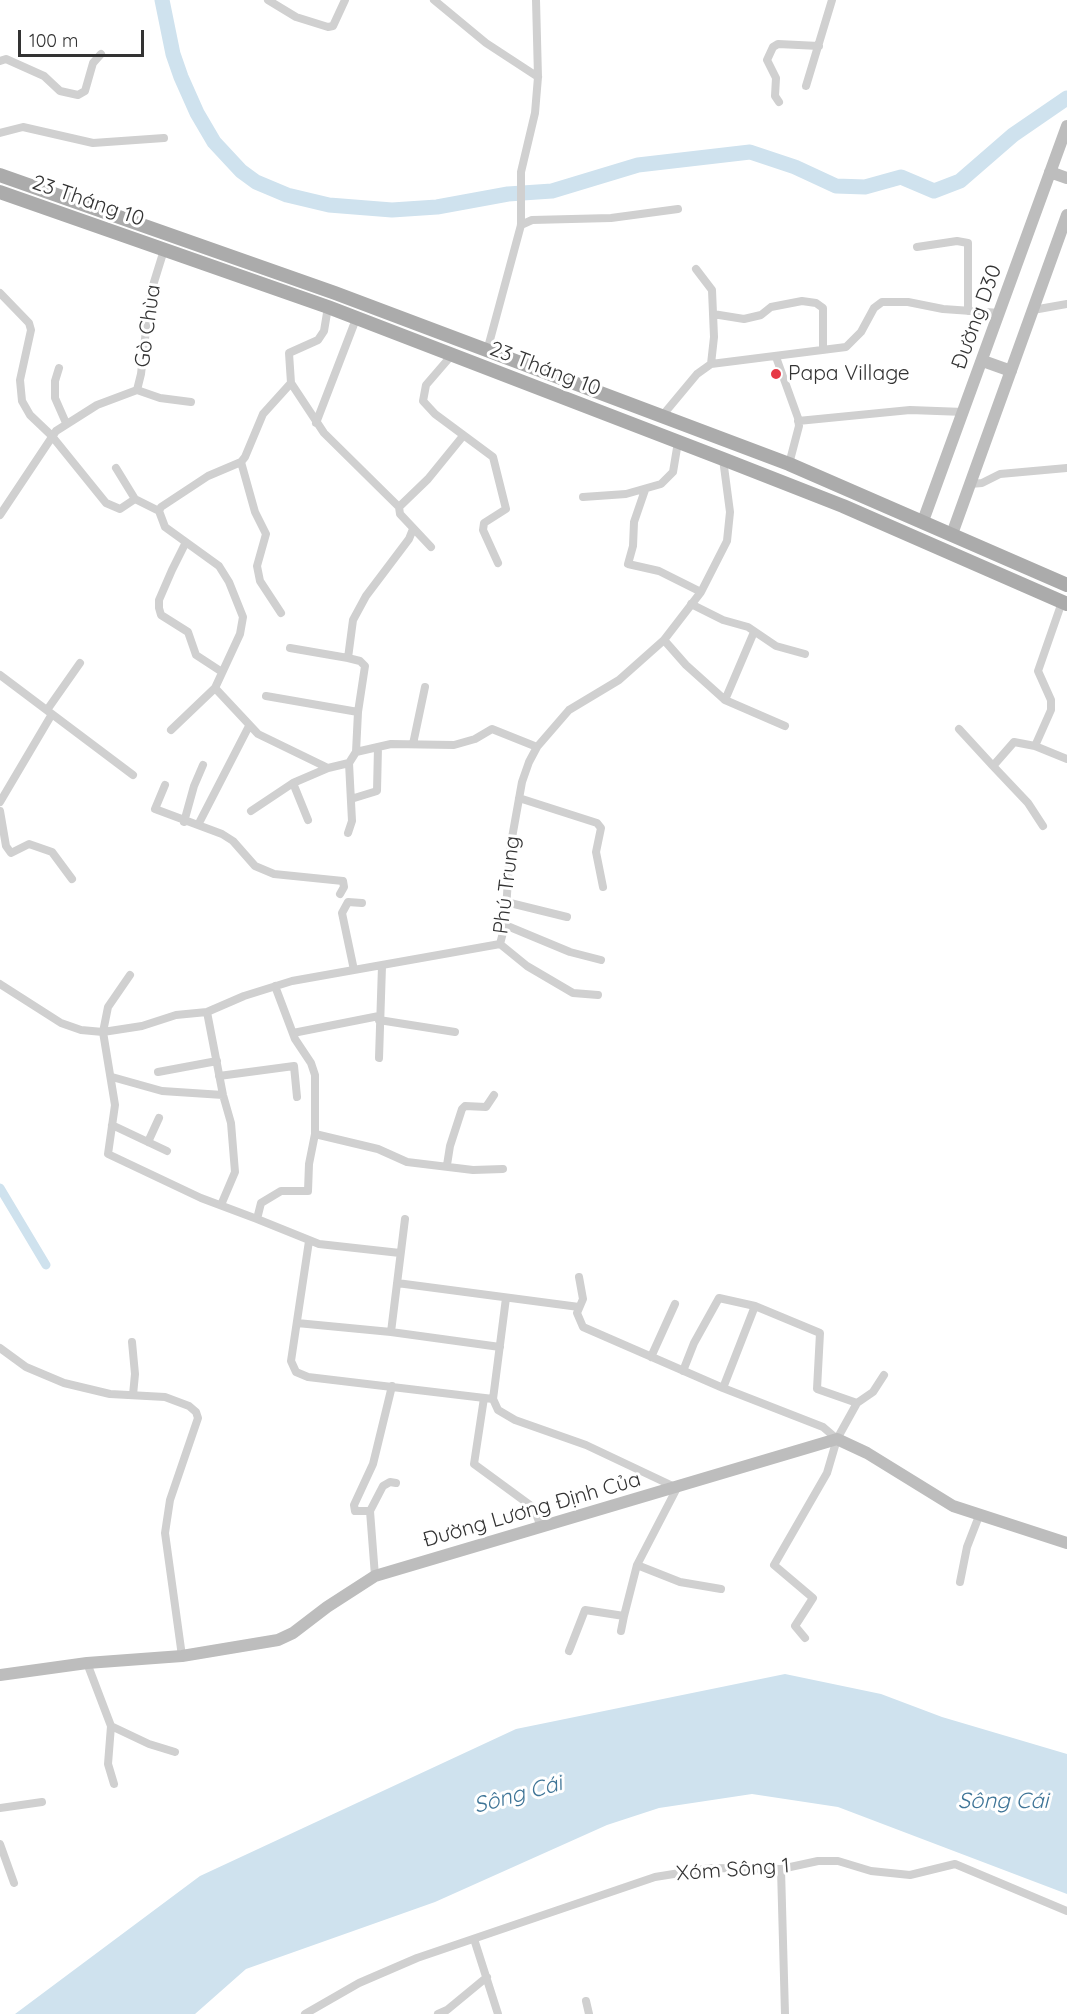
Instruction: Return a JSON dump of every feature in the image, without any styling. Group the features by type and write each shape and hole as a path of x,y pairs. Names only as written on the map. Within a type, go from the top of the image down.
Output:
{"main road":[{"name":"23 Tháng 10","path":"0,175 335,293 789,464 1067,585"},
{"name":"23 Tháng 10","path":"0,192 328,307 481,368 723,459 916,538 1065,603"},
{"path":"481,368 487,351"},
{"path":"916,538 923,521"},
{"path":"946,551 952,534"},
{"path":"1065,603 1067,585"}],"street":[{"path":"268,0 296,17 328,27 333,26 345,0"},
{"path":"434,0 486,44 538,77"},
{"path":"487,351 521,225 521,172 535,113 538,77 536,0"},
{"path":"806,86 832,0"},
{"path":"779,102 775,96 776,78 767,60 771,50 778,44 819,46"},
{"path":"0,61 6,59 44,76 60,91 78,95 85,91 93,63 101,54"},
{"name":"Đường D30","path":"923,521 1067,126"},
{"path":"0,133 23,127 93,143 164,138"},
{"path":"1050,172 1067,178"},
{"path":"521,225 532,220 611,218 678,209"},
{"path":"952,534 1033,310 1063,237 1067,215"},
{"path":"916,247 957,241 968,243 968,311"},
{"name":"Gò Chùa","path":"0,515 51,435 66,423 81,417 107,400 137,390 150,295 164,250"},
{"path":"696,269 712,290 711,364"},
{"path":"0,293 29,323 30,339 20,380 22,401 30,415 51,435 113,508 120,509 135,499"},
{"path":"713,314 744,319 760,315 766,308 802,301 816,303 823,308 823,349"},
{"path":"662,416 697,374 711,364 839,348 851,344 874,308 882,302 908,302 968,311 1000,313"},
{"path":"1033,310 1067,304"},
{"path":"328,307 324,331 318,340 289,353 291,383 316,423 334,444 399,507 400,514 431,547"},
{"path":"316,423 356,319"},
{"path":"451,356 426,385 423,401 463,436 488,451 498,472 506,509 484,523 483,530 498,563"},
{"path":"776,357 798,421 789,464"},
{"path":"982,361 1011,371"},
{"path":"58,368 55,398 66,423"},
{"path":"281,614 260,581 257,566 266,534 255,512 241,462 263,414 291,383"},
{"path":"137,390 159,398 191,402"},
{"path":"798,421 910,410 964,412"},
{"path":"399,507 428,479 463,436"},
{"path":"583,497 645,490 670,478 678,442"},
{"name":"Phú Trung","path":"0,984 61,1023 81,1030 104,1032 142,1026 176,1016 207,1012 275,986 500,944 505,925 510,849 524,773 537,747 569,710 619,680 664,640 701,592 727,541 730,512 723,459"},
{"path":"159,511 161,507 208,476 241,462"},
{"path":"116,468 135,499 159,511 165,527 222,570 243,617 240,634 214,688 171,730"},
{"path":"970,484 982,483 1000,474 1067,468"},
{"path":"645,490 634,522 633,546 628,564 659,571 701,592"},
{"path":"348,658 350,632 358,608 410,539 413,530"},
{"path":"186,542 159,600 159,608 161,615 188,632 196,655 222,672"},
{"path":"1035,746 1051,710 1051,700 1038,671 1065,603"},
{"path":"691,604 723,620 748,627 776,646 805,654"},
{"path":"725,700 754,632"},
{"path":"664,640 686,665 725,700 785,726"},
{"path":"290,648 348,658 360,661 365,666 358,712 356,752 349,763 352,821 348,833"},
{"path":"0,801 80,663"},
{"path":"0,675 133,775"},
{"path":"413,744 425,687"},
{"path":"214,688 241,714 249,726 267,740 328,768"},
{"path":"266,696 358,712"},
{"path":"198,825 249,726"},
{"path":"356,752 378,747 413,744 454,745 475,739 492,729 537,747"},
{"path":"959,729 1028,802 1043,826"},
{"path":"993,766 1014,742 1035,746 1067,759"},
{"path":"351,800 377,790 378,747"},
{"path":"251,812 293,783 328,768 349,763"},
{"path":"184,822 194,786 203,765"},
{"path":"293,783 308,820"},
{"path":"165,785 156,809 184,822 222,834 233,841 255,866 274,874 343,881 344,887 340,894"},
{"path":"519,798 597,823 601,828 596,852 603,887"},
{"path":"0,811 6,846 11,853 29,844 52,852 72,879"},
{"path":"354,970 342,913 348,902 362,903"},
{"path":"506,902 567,917"},
{"path":"505,925 570,952 601,960"},
{"path":"500,944 527,966 573,993 598,994"},
{"path":"379,1058 382,966"},
{"path":"130,975 108,1006 104,1032 115,1105 108,1154 309,1241 400,1254"},
{"path":"257,1218 261,1203 281,1191 308,1191 309,1164 315,1134 315,1075 312,1063 293,1033 275,986"},
{"path":"207,1012 231,1124 235,1172 221,1204"},
{"path":"293,1033 379,1018 455,1032"},
{"path":"158,1072 217,1061"},
{"path":"219,1076 294,1066 297,1097"},
{"path":"112,1077 162,1091 223,1095"},
{"path":"447,1165 450,1146 462,1109 465,1106 486,1107 494,1095"},
{"path":"148,1142 159,1118"},
{"path":"112,1125 167,1151"},
{"path":"315,1134 378,1149 406,1162 447,1165 473,1170 503,1169"},
{"path":"390,1332 405,1219"},
{"path":"309,1241 291,1361 296,1372 308,1377 488,1399 498,1410 515,1420 586,1445 677,1488 637,1565 621,1631"},
{"path":"579,1277 584,1291 577,1314 583,1327 723,1388 823,1427 837,1439 867,1453 935,1497 979,1516 1067,1544"},
{"path":"397,1283 579,1307"},
{"path":"506,1298 500,1347 474,1464 534,1508 541,1527"},
{"path":"683,1371 694,1343 719,1298 755,1306 820,1333 817,1389 857,1403"},
{"path":"651,1357 675,1304"},
{"path":"723,1388 755,1306"},
{"path":"297,1323 390,1332 500,1347"},
{"path":"132,1342 135,1374 133,1395"},
{"path":"0,1348 26,1367 64,1383 110,1394 176,1400 189,1406 198,1418 170,1500 165,1533 182,1656"},
{"path":"805,1638 795,1626 813,1598 774,1564 827,1473 837,1439 857,1403 873,1392 884,1375"},
{"path":"370,1511 356,1511 354,1505 373,1464 392,1386"},
{"name":"Đường Lương Định Của","path":"0,1675 87,1663 182,1656 278,1640 293,1633 327,1606 375,1576 837,1439"},
{"path":"375,1576 370,1511 383,1486 390,1482 396,1483"},
{"path":"960,1582 967,1547 979,1516"},
{"path":"637,1565 680,1582 721,1590"},
{"path":"569,1651 585,1610 624,1616"},
{"path":"87,1663 111,1726 108,1764 114,1784"},
{"path":"111,1726 149,1744 175,1752"},
{"path":"0,1808 42,1802"},
{"path":"0,1844 14,1883"},
{"name":"Xóm Sông 1","path":"305,2014 359,1983 407,1962 655,1877 711,1868 781,1869 818,1861 838,1860 871,1871 910,1875 955,1864 1067,1911"},
{"path":"781,1869 785,2014"},
{"path":"474,1939 498,2014"},
{"path":"438,2014 447,2010 487,1977"},
{"path":"586,2001 589,2014"}],"water":[{"name":"Sông Cái","path":"785,1674 881,1694 942,1717 1067,1754 1067,1894 838,1807 752,1794 659,1808 607,1825 435,1902 246,1969 195,2014 15,2014 200,1876 516,1729"}],"waterway":[{"path":"162,0 173,54 181,77 197,113 214,142 241,171 256,182 287,195 329,205 392,210 437,207 508,194 552,191 638,165 750,152 795,167 836,186 865,187 901,177 934,191 960,181 1013,135 1067,98"},
{"path":"0,1188 46,1265"}],"place":[{"name":"Papa Village","path":"776,374"}]}
